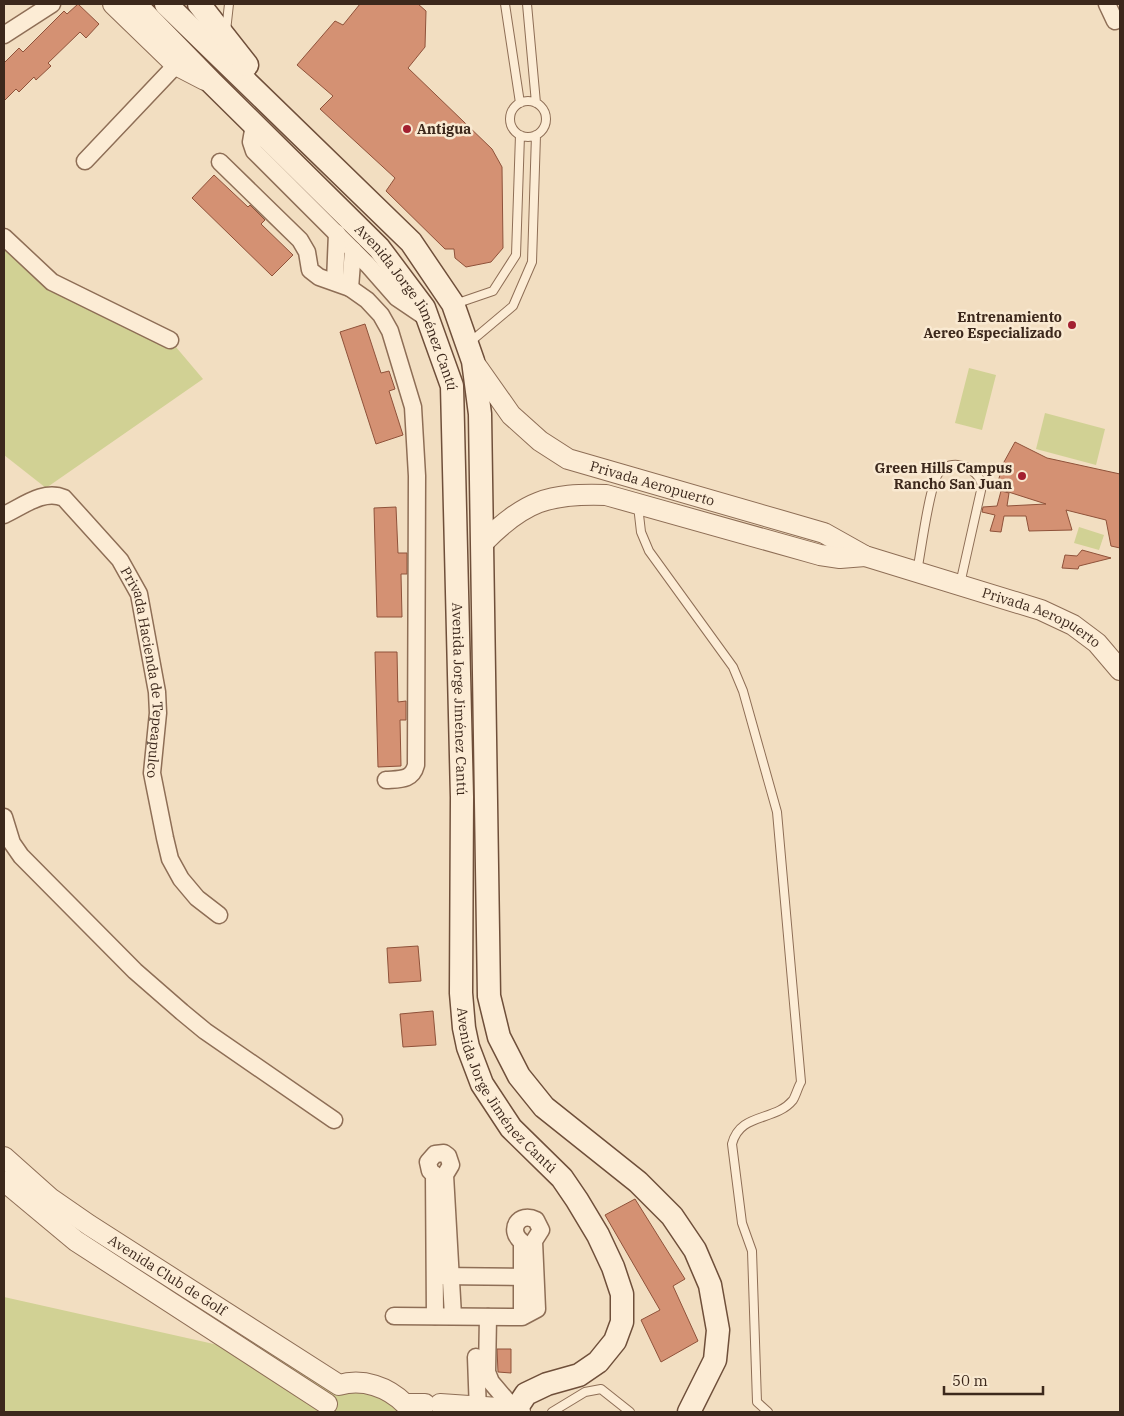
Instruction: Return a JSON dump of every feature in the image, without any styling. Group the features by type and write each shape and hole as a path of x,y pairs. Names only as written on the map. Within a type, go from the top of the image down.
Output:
{"main road":[{"name":"Avenida Jorge Jiménez Cantú","path":"135,4 379,248 424,308 452,386 462,797 461,993 464,1028 468,1047 482,1084 511,1128 562,1178 577,1200 598,1235 613,1267 622,1294 622,1322 615,1341 598,1362 579,1375 547,1384 526,1394 516,1411"},
{"name":"Avenida Jorge Jiménez Cantú","path":"166,4 298,130 411,242 453,304 470,353 480,414 488,996 499,1037 519,1076 544,1107 638,1182 672,1216 695,1250 710,1285 718,1330 715,1360 691,1411"},
{"path":"199,4 298,130"}],"street":[{"path":"4,35 52,4"},
{"path":"113,4 176,65 212,83"},
{"path":"1106,4 1115,21"},
{"path":"85,161 176,65"},
{"path":"254,125 251,142 254,151 337,233 397,298 428,320"},
{"path":"220,162 300,240 307,252 310,270 319,278 343,285 367,300 381,315 390,331 414,407 416,425 416,765 414,772 409,777 386,780"},
{"path":"337,233 343,285"},
{"path":"4,236 52,282 170,340"},
{"path":"343,285 353,250"},
{"name":"Privada Aeropuerto","path":"470,353 511,415 540,442 568,459 824,533 844,542 865,556 1041,610 1073,625 1097,643 1120,670"},
{"name":"Privada Hacienda de Tepeapulco","path":"4,515 45,495 55,494 64,498 72,504 120,560 131,576 139,594 157,692 158,713 152,774 170,858 181,880 197,898 219,916"},
{"name":"Privada Aeropuerto","path":"483,543 507,518 539,501 577,494 606,495 820,555 840,558 865,556"},
{"path":"4,817 12,843 21,856 158,992 205,1031 334,1120"},
{"name":"Avenida Club de Golf","path":"4,1157 50,1198 88,1225 339,1385 331,1394 328,1408 76,1241 4,1181"},
{"path":"441,1229 443,1276 453,1316"},
{"path":"394,1316 522,1317 537,1308 529,1277 443,1276"},
{"path":"435,1316 443,1276"},
{"path":"478,1410 482,1372 482,1317"},
{"path":"482,1372 516,1411"},
{"path":"339,1385 350,1382 378,1387 424,1407 516,1411"}],"lane":[{"path":"226,38 229,4"},
{"path":"505,4 520,103"},
{"path":"527,4 536,103"},
{"path":"531,101 536,103 546,116 544,127 536,135 525,137 520,135 512,127 510,116 520,103 531,101"},
{"path":"453,304 494,291 516,255 520,135"},
{"path":"470,353 513,306 532,262 536,135"},
{"path":"917,572 931,495 938,473 947,467 965,466 978,474 982,486 960,584"},
{"path":"638,504 642,532 649,551 733,667 743,691 777,812 801,1082 793,1100 780,1111 746,1124 735,1133 732,1144 742,1223 752,1251 757,1402 768,1412"},
{"path":"552,1412 585,1392 601,1389 630,1412"}],"green space":[{"path":"4,237 34,265 170,340 203,379 46,488 4,455"},
{"path":"969,368 996,375 982,430 955,423"},
{"path":"1045,413 1105,429 1096,465 1036,449"},
{"path":"1079,527 1104,535 1099,550 1074,543"},
{"path":"4,1157 350,1382 409,1412 4,1412 4,1297 245,1351 4,1181"}],"building":[{"path":"78,4 99,24 86,38 80,32 48,63 51,66 36,80 34,77 19,92 16,89 4,101 4,63 19,48 23,52 64,11 67,14"},
{"name":"Antigua","path":"360,4 418,4 426,11 425,47 408,68 492,149 502,167 503,248 491,262 466,267 455,258 454,249 445,249 386,191 395,178 320,109 333,96 297,65 335,21 343,25"},
{"path":"214,175 265,220 261,224 293,255 272,276 192,198"},
{"path":"365,324 381,373 389,371 395,389 389,391 403,435 376,444 340,332"},
{"path":"1015,442 1047,458 1120,474 1120,548 1111,546 1106,520 1066,510 1072,530 1029,531 1026,516 1004,516 1001,532 990,531 995,515 982,512 983,507 997,506 1001,491 1009,493 1007,506 1046,504 996,488 1004,462"},
{"path":"396,507 398,553 407,553 407,574 401,574 402,617 377,617 374,508"},
{"path":"1082,550 1111,558 1079,566 1078,569 1062,568 1065,555 1077,556"},
{"path":"375,652 397,652 398,702 406,701 406,720 400,720 401,766 378,767"},
{"path":"418,946 421,981 389,983 387,948"},
{"path":"433,1011 436,1045 403,1047 400,1014"},
{"path":"635,1199 685,1279 673,1286 698,1341 661,1362 641,1320 660,1310 605,1215"},
{"path":"497,1349 511,1349 511,1373 498,1372"}],"place":[{"name":"Antigua","path":"407,129"},
{"name":"Entrenamiento Aereo Especializado","path":"1072,325"},
{"name":"Green Hills Campus Rancho San Juan","path":"1022,476"}]}
